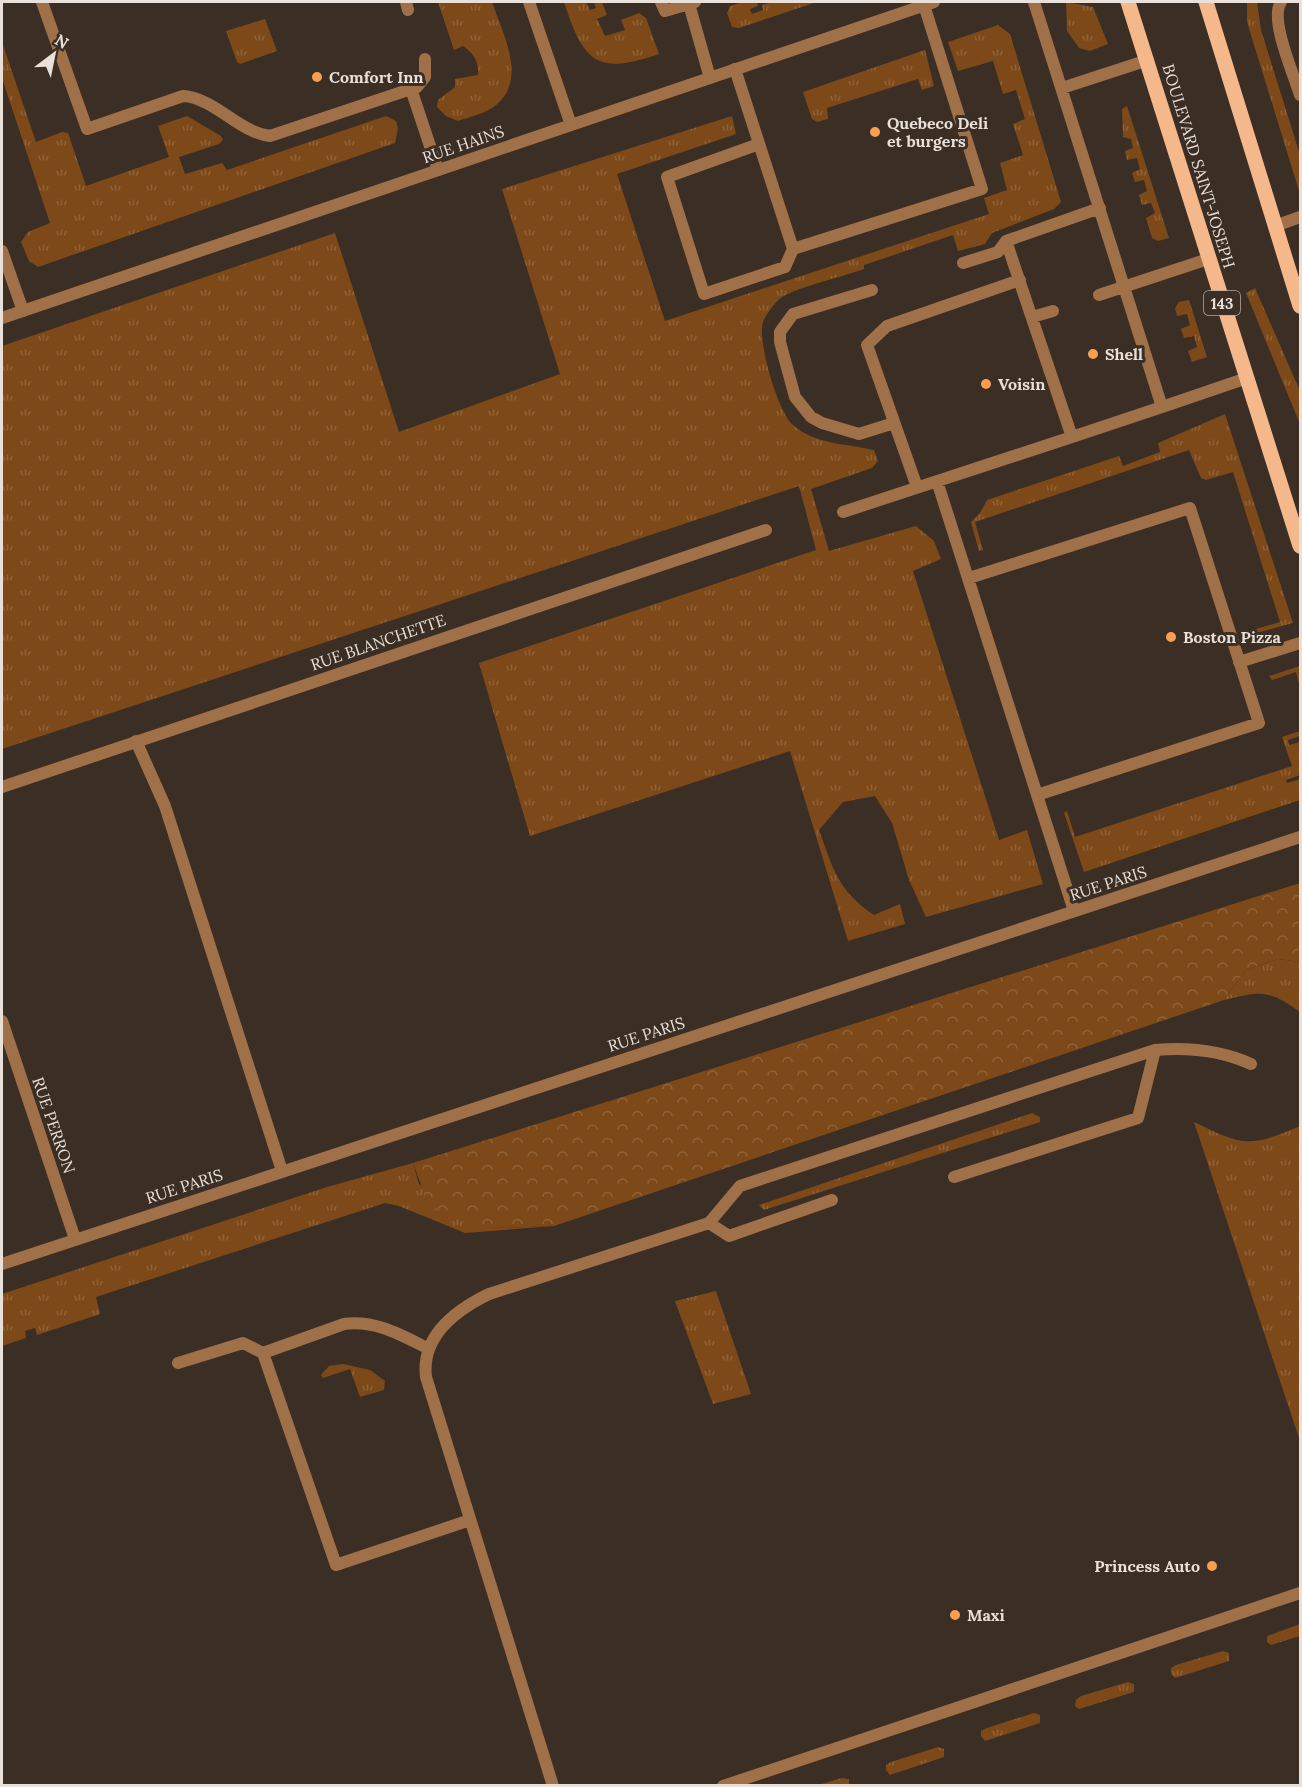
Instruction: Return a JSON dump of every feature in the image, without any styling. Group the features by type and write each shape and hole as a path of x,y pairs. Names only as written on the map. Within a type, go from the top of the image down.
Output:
{"main road":[{"name":"BOULEVARD SAINT-JOSEPH","path":"1128,2 1300,546"},
{"path":"1206,2 1300,306"}],"street":[{"path":"42,2 87,129 183,96 199,99 247,128 270,136 411,89 421,84 425,77 425,59"},
{"path":"529,2 571,125"},
{"path":"661,2 665,11 692,3 710,78"},
{"path":"1034,2 1162,407"},
{"path":"1281,2 1278,6 1280,30 1300,95"},
{"path":"793,249 982,189 929,3"},
{"name":"RUE HAINS","path":"2,318 710,78 905,6 929,3"},
{"path":"1062,88 1148,60"},
{"path":"735,69 793,249 785,267 704,294 667,177 759,144"},
{"path":"411,89 438,170"},
{"path":"963,263 998,252 1006,241 1100,208"},
{"path":"1275,226 1300,217"},
{"path":"1006,241 1072,437"},
{"path":"2,251 23,311"},
{"path":"1099,295 1208,259"},
{"path":"917,487 867,345 887,326 1020,280"},
{"path":"872,290 793,314 780,332 780,342 795,397 811,417 822,423 859,434 894,423"},
{"path":"1032,317 1053,311"},
{"path":"843,512 1247,378"},
{"path":"937,481 1074,911"},
{"path":"969,579 1190,508 1259,723 1037,795"},
{"name":"RUE BLANCHETTE","path":"2,787 766,530"},
{"path":"1239,662 1300,643"},
{"path":"136,741 165,806 282,1171"},
{"name":"RUE PARIS","path":"2,1263 1300,837"},
{"name":"RUE PERRON","path":"2,1021 75,1239"},
{"path":"553,1785 426,1377 424,1363 438,1331 452,1317 489,1294 709,1223 740,1186 1155,1050 1177,1048 1212,1051 1251,1064"},
{"path":"954,1177 1138,1118 1155,1050"},
{"path":"709,1223 729,1236 832,1200"},
{"path":"263,1353 344,1324 356,1322 375,1324 429,1349"},
{"path":"178,1363 243,1343 263,1353 336,1565 470,1520"},
{"path":"723,1785 1300,1593"}],"green space":[{"path":"438,2 492,2 510,58 512,72 510,85 503,97 492,108 458,121 446,116 437,107 438,100 455,87 455,79 478,75 478,66 473,55 463,46 454,50"},
{"path":"564,2 586,2 590,10 596,8 594,2 602,2 607,15 597,19 605,36 625,30 621,20 639,13 646,18 659,54 638,61 620,63 606,63 595,58 578,38"},
{"path":"743,2 757,2 758,6 750,9 752,14 763,10 762,5 772,2 817,2 739,28 732,27 727,13 730,6"},
{"path":"1066,2 1093,7 1108,44 1090,51 1079,48 1067,31"},
{"path":"1247,2 1257,2 1261,30 1300,155 1300,194 1247,22"},
{"path":"265,19 277,51 240,64 237,62 226,31"},
{"path":"998,25 1010,34 1061,202 1054,209 992,233 985,244 958,251 953,235 864,265 864,269 790,293 779,299 771,308 763,322 762,331 766,360 775,392 787,418 793,425 821,440 874,450 878,461 872,468 811,489 829,551 916,526 934,541 941,559 913,571 999,840 1027,830 1043,884 926,917 909,880 892,823 875,796 843,802 819,830 838,878 852,897 874,915 900,904 905,924 848,941 790,751 530,836 479,663 816,550 799,486 2,749 2,346 335,233 399,432 560,374 502,189 732,116 736,134 617,174 665,321 989,214 984,198 1007,190 1000,163 1023,155 1013,124 1025,119 1016,90 1003,94 993,61 958,71 948,42"},
{"path":"2,42 36,142 62,132 68,133 86,186 169,157 158,126 187,116 221,136 223,140 219,144 179,157 185,174 222,163 227,170 386,116 396,121 398,128 395,143 38,267 29,261 21,242 28,232 50,223 2,78"},
{"path":"925,50 934,86 922,90 918,79 827,108 828,119 817,122 812,119 803,92"},
{"path":"1127,106 1169,238 1158,241 1152,238 1146,218 1155,213 1151,203 1142,205 1139,195 1147,191 1144,180 1135,182 1132,173 1140,169 1137,158 1127,160 1125,151 1133,148 1131,139 1123,137 1122,109"},
{"path":"1255,288 1300,391 1300,424 1246,293"},
{"path":"1189,300 1207,357 1192,362 1188,351 1197,347 1194,336 1184,338 1181,329 1190,325 1187,314 1177,316 1175,308 1179,302"},
{"path":"1225,414 1293,623 1256,633 1256,629 1280,622 1233,472 1206,480 1201,478 1189,450 975,522 983,550 979,551 971,522 980,513 987,500 1119,456 1123,466 1160,452 1158,443"},
{"path":"1300,666 1300,688 1296,672 1272,680 1269,676"},
{"path":"1300,731 1300,736 1288,740 1289,745 1300,742 1300,775 1286,780 1287,783 1300,779 1300,800 1084,872 1064,813 1067,811 1075,837 1292,766 1282,737"},
{"path":"1300,883 1300,962 1278,959 1246,970 1224,1000 554,1226 489,1228 429,1206 413,1163"},
{"path":"1278,959 1300,962 1300,1012 1280,999 1264,994 1224,1000 1246,970"},
{"path":"1032,1113 1040,1117 1040,1122 764,1210 759,1205"},
{"path":"1194,1122 1224,1136 1246,1141 1269,1138 1300,1126 1300,1441"},
{"path":"413,1163 419,1184 489,1228 554,1226 465,1233 399,1206 385,1203 96,1297 100,1314 37,1335 35,1328 25,1331 26,1338 2,1346 2,1294 327,1187"},
{"path":"716,1291 751,1394 713,1404 675,1301"},
{"path":"343,1364 370,1370 385,1381 384,1390 360,1397 350,1369 323,1378 321,1375 329,1366"},
{"path":"1300,1624 1300,1636 1271,1645 1267,1642 1267,1636"},
{"path":"1223,1651 1229,1653 1229,1661 1175,1678 1171,1674 1171,1668 1176,1665"},
{"path":"1128,1682 1134,1684 1134,1692 1079,1709 1075,1706 1076,1700 1081,1696"},
{"path":"1034,1713 1040,1715 1040,1723 985,1741 981,1736 981,1731 987,1728"},
{"path":"938,1747 944,1749 944,1757 890,1775 886,1770 886,1765 891,1762"},
{"path":"842,1778 849,1779 849,1785 818,1785"}],"place":[{"name":"Comfort Inn","path":"317,77"},
{"name":"Quebeco Deli et burgers","path":"875,132"},
{"name":"Shell","path":"1093,354"},
{"name":"Voisin","path":"986,384"},
{"name":"Boston Pizza","path":"1171,637"},
{"name":"Princess Auto","path":"1212,1566"},
{"name":"Maxi","path":"955,1615"}]}
